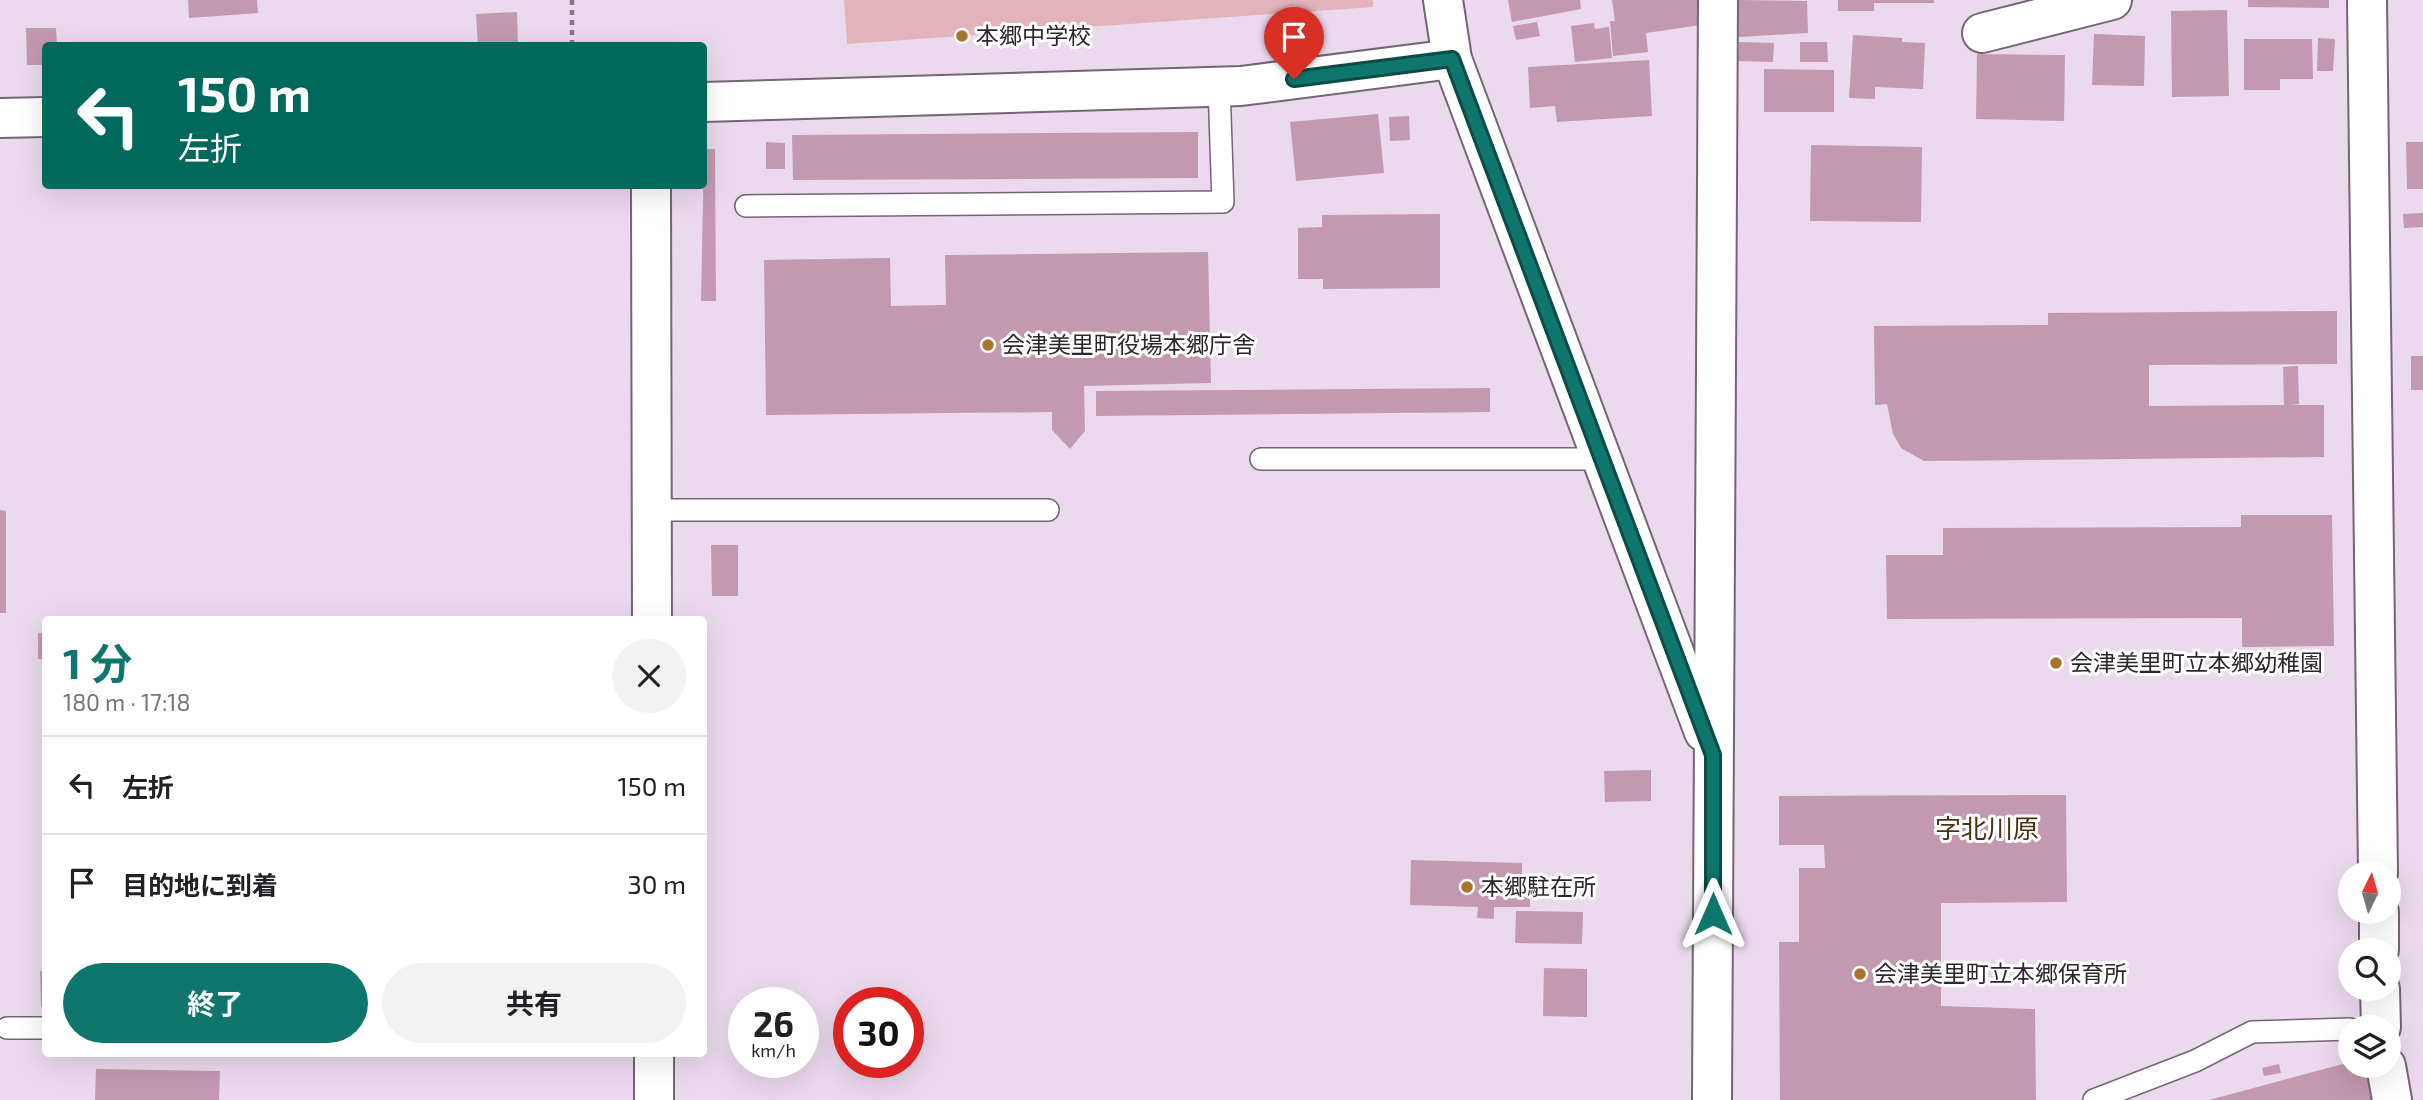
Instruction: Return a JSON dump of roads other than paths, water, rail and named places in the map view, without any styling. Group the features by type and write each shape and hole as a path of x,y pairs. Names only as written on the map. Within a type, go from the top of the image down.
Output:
{"street":[{"path":"1443,0 1452,59 1713,755"},
{"path":"1712,1100 1718,0"},
{"path":"1982,33 2112,0"},
{"path":"2367,0 2378,861"},
{"path":"707,102 1219,86 1452,59"},
{"path":"0,118 42,117"},
{"path":"651,189 652,616"},
{"path":"654,1057 654,1100"},
{"path":"2388,1078 2392,1100"}],"lane":[{"path":"746,206 1223,202 1219,86"},
{"path":"1261,459 1602,459"},
{"path":"652,510 1048,510"},
{"path":"7,1027 42,1028"},
{"path":"2094,1100 2195,1061 2252,1032 2338,1028"}],"place":[{"name":"本郷中学校","path":"962,36"},
{"name":"会津美里町役場本郷庁舎","path":"988,345"},
{"name":"会津美里町立本郷幼稚園","path":"2056,663"},
{"name":"本郷駐在所","path":"1467,887"},
{"name":"会津美里町立本郷保育所","path":"1860,974"}],"district":[{"name":"字北川原","path":"1987,829"}]}
